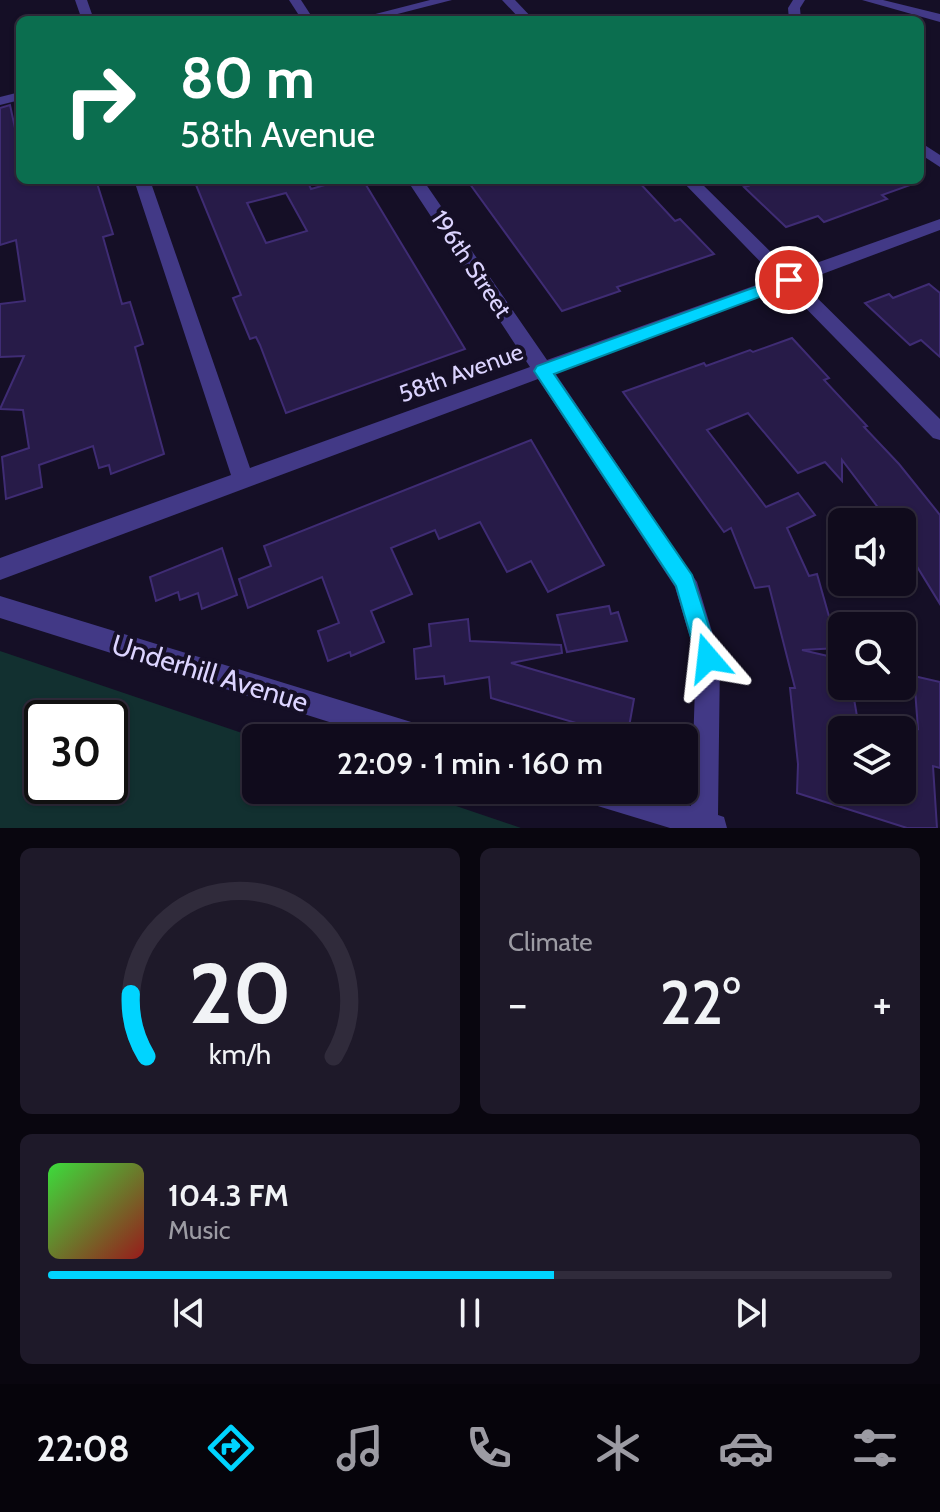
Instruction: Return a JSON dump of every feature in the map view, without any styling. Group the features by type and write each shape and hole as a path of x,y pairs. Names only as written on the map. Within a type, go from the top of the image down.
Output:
{"street":[{"path":"376,16 446,0"},
{"path":"508,0 524,16"},
{"path":"868,0 940,18"},
{"path":"143,184 244,481"},
{"name":"196th Street","path":"418,184 685,582 708,658 710,826"},
{"path":"693,184 940,432"},
{"name":"58th Avenue","path":"0,569 940,224"},
{"name":"Underhill Avenue","path":"0,607 376,724"},
{"path":"635,804 710,826"}],"green space":[{"path":"0,651 242,733 242,804 450,804 521,828 0,828"}],"building":[{"path":"10,105 16,133 16,184 97,184 113,234 103,237 122,304 130,302 143,344 135,347 164,454 111,474 109,465 99,468 93,446 39,465 42,487 6,499 2,457 29,448 23,410 0,409 24,356 0,357 0,304 25,301 16,240 0,245 0,108"},
{"path":"196,184 309,184 311,189 328,184 365,184 465,349 286,413 260,345 256,337 250,339 233,298 241,295","holes":["286,193 307,231 266,243 247,203"]},
{"path":"470,184 641,184 675,221 680,219 714,254 617,287 620,291 562,311"},
{"path":"746,184 913,184 882,195 887,199 824,222 818,216 786,227 744,187 748,186"},
{"path":"929,284 940,293 940,357 921,340 910,345 865,303 889,294 893,298"},
{"path":"792,338 829,378 824,380 867,426 864,427 940,515 940,604 916,565 916,508 878,508 842,460 842,481 825,462 798,473 748,413 707,430 766,507 798,493 815,515 787,528 809,576 817,574 828,613 828,649 802,650 828,656 828,700 854,700 857,716 828,716 828,803 797,793 798,764 790,688 795,688 769,586 755,588 731,528 724,532 623,392 704,363 706,366 750,350 753,352"},
{"path":"531,440 604,565 548,592 531,561 507,572 480,522 439,539 435,530 391,548 412,594 371,611 384,642 351,656 350,652 328,661 318,631 339,623 322,577 248,608 239,579 271,566 264,546"},
{"path":"222,548 237,595 202,609 198,593 180,600 178,592 156,601 150,577"},
{"path":"609,606 611,614 618,612 627,641 567,652 557,615"},
{"path":"468,619 470,641 561,645 562,653 511,663 634,699 630,724 579,724 491,698 489,677 445,684 444,676 416,679 414,649 431,646 429,624"},
{"path":"916,676 940,682 940,768 933,766 937,828 907,828 832,804 916,804"}],"route":[{"path":"708,658 685,582 543,371 789,280"}]}
